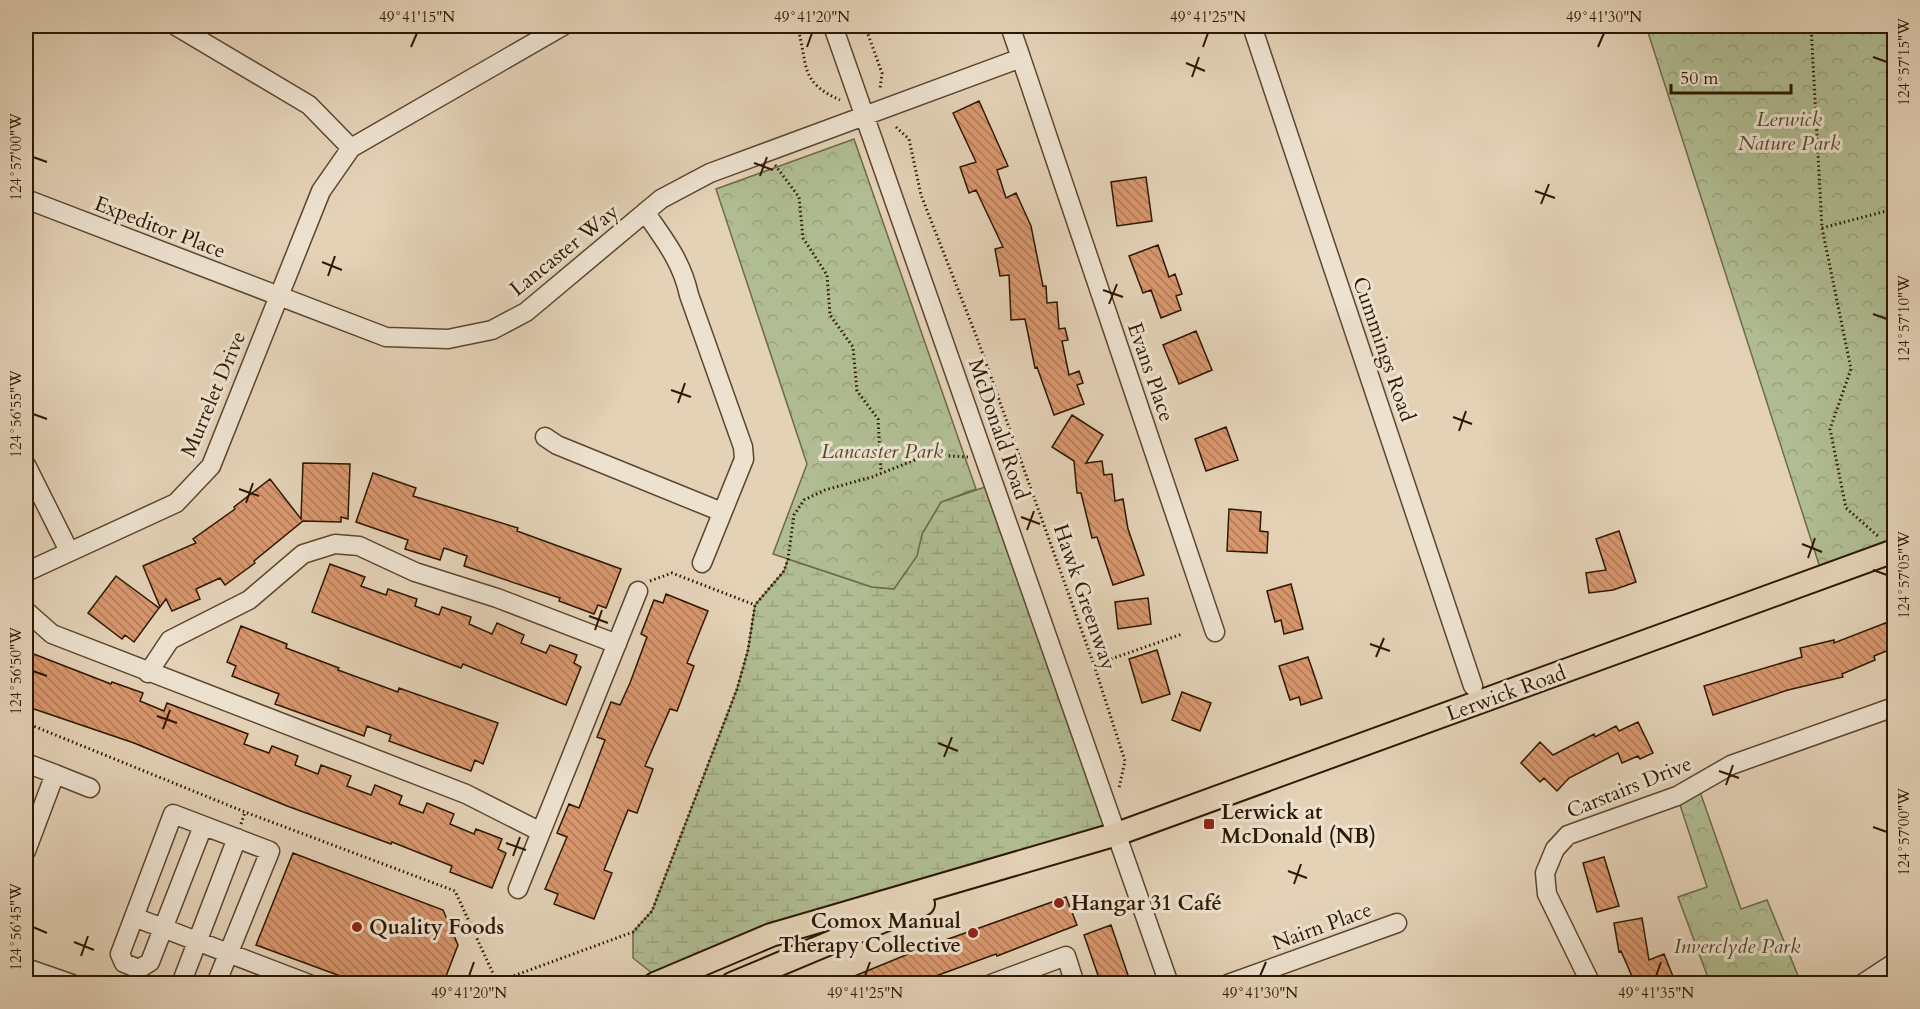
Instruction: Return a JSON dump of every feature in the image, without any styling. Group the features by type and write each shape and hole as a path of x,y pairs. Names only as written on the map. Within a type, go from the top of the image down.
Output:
{"main road":[{"name":"Lerwick Road","path":"1015,864 1117,834 1890,547"},
{"path":"655,984 771,935 1015,864"},
{"path":"732,984 1015,864"}],"street":[{"path":"184,27 309,105 351,148 563,26"},
{"name":"McDonald Road","path":"833,26 1169,984"},
{"name":"Evans Place","path":"1010,26 1215,632"},
{"name":"Cummings Road","path":"1252,26 1473,686"},
{"name":"Lancaster Way","path":"279,296 386,337 448,339 492,330 526,312 661,199 710,173 1021,58"},
{"name":"Murrelet Drive","path":"26,572 176,502 211,466 321,191 351,148"},
{"name":"Expeditor Place","path":"26,199 279,296"},
{"path":"645,212 677,258 686,276 689,295 743,447 744,459 702,563"},
{"path":"545,437 557,445 723,512"},
{"path":"26,465 69,551"},
{"path":"148,673 170,640 249,600 303,554 335,543 359,546 415,572 497,598 617,644"},
{"path":"518,889 638,591"},
{"path":"26,611 52,634 466,794 541,832"},
{"name":"Carstairs Drive","path":"1591,984 1547,894 1545,873 1555,849 1568,835 1677,796 1731,765 1894,707"},
{"path":"26,763 90,788"},
{"path":"26,851 55,774"},
{"path":"203,826 150,962 139,969 130,967 124,963 120,954 173,814 270,851 216,984"},
{"path":"181,984 237,838"},
{"path":"134,917 303,983"},
{"name":"Nairn Place","path":"1228,984 1397,924"},
{"path":"991,984 1066,956 1075,984"},
{"path":"1862,984 1894,963"},
{"path":"26,968 72,984"}],"path":[{"path":"797,26 806,72 823,93 840,100"},
{"path":"866,26 882,73 880,89"},
{"path":"1811,26 1822,228 1851,369 1830,429 1845,508 1890,547"},
{"name":"Hawk Greenway","path":"896,127 909,139 921,195 977,338 1094,664 1125,761 1118,796"},
{"path":"774,161 800,197 803,238 827,275 830,315 853,347 857,391 878,419 881,471"},
{"path":"1822,228 1894,209"},
{"path":"26,723 245,812 455,891 497,983 617,940 633,932 652,911 737,689 748,650 755,606 784,571 788,559 794,515 804,500 825,490 872,477 881,471 936,454 959,458 984,455"},
{"path":"638,591 652,579 672,573 755,606"},
{"path":"1094,664 1182,634"}],"green space":[{"name":"Lerwick Nature Park","path":"1646,26 1894,26 1894,551 1823,577"},
{"name":"Lancaster Park","path":"854,139 976,489 941,502 922,534 917,556 894,589 872,587 773,554 807,464 716,189"},
{"path":"994,484 1117,834 662,981 633,958 633,932 652,911 737,689 748,650 755,605 784,571 788,559 872,587 894,589 916,556 922,534 941,502"},
{"name":"Inverclyde Park","path":"1698,786 1741,909 1767,900 1801,983 1710,983 1678,897 1707,887 1677,796"}],"building":[{"path":"979,101 1008,166 997,170 1006,198 1016,193 1031,226 1043,286 1046,286 1047,303 1057,302 1059,329 1065,328 1068,340 1062,341 1069,375 1079,371 1083,383 1077,385 1084,404 1054,415 1037,367 1035,368 1025,319 1011,320 1009,275 1000,276 995,249 1003,247 976,190 969,193 960,167 976,162 953,113"},
{"path":"1146,177 1152,221 1117,226 1111,182"},
{"path":"1158,245 1169,277 1175,274 1182,294 1176,296 1181,310 1161,318 1151,290 1143,293 1129,256"},
{"path":"1196,331 1212,370 1179,384 1163,345"},
{"path":"1072,415 1103,435 1086,463 1102,461 1104,475 1112,474 1115,501 1123,499 1128,529 1144,575 1113,585 1097,537 1092,538 1081,493 1077,493 1074,461 1052,447"},
{"path":"1226,427 1238,460 1206,471 1195,439"},
{"path":"303,463 350,464 348,519 341,517 341,522 303,521 254,561 255,563 225,585 220,578 196,589 200,599 172,611 166,599 160,607 143,566 196,543 193,539 235,509 234,507 270,479 301,519"},
{"path":"373,473 416,488 413,496 518,528 517,531 621,569 606,608 598,605 594,614 559,601 560,598 464,566 467,556 444,548 440,560 405,549 408,540 356,522"},
{"path":"1229,509 1261,512 1260,531 1268,532 1267,553 1227,551"},
{"path":"1619,531 1636,582 1613,590 1589,593 1586,573 1606,570 1596,539"},
{"path":"330,564 365,577 361,586 386,595 388,589 417,599 415,606 439,615 442,607 471,617 469,624 492,634 497,623 524,635 521,643 546,653 550,645 577,655 574,663 581,667 566,705 463,664 461,668 312,612"},
{"path":"116,576 159,608 134,642 125,635 122,639 88,613"},
{"path":"1291,584 1303,629 1284,634 1281,620 1275,622 1267,591"},
{"path":"666,594 708,611 687,663 694,666 677,711 670,709 645,766 653,769 637,813 628,810 604,870 612,873 594,919 554,904 558,894 545,889 567,837 557,833 569,804 579,808 605,740 597,737 611,702 620,705 647,637 641,634 654,600 663,603"},
{"path":"1148,598 1151,624 1118,629 1115,602"},
{"path":"1888,622 1894,637 1894,648 1874,656 1875,660 1842,674 1843,677 1788,690 1713,715 1704,686 1802,657 1800,648 1834,640 1834,643"},
{"path":"241,626 287,644 286,648 339,668 338,670 398,692 399,688 498,723 483,764 475,760 471,771 389,741 391,735 367,726 364,736 275,704 279,694 232,676 236,666 227,662"},
{"path":"1157,650 1170,694 1142,703 1129,659"},
{"path":"26,651 111,684 112,682 143,693 140,701 164,711 167,703 248,734 244,744 269,753 272,746 298,756 295,765 318,774 321,765 351,776 347,786 371,795 375,785 402,796 399,804 423,813 427,803 454,814 450,824 474,834 476,829 502,839 498,849 506,853 492,888 450,872 452,866 392,842 391,844 287,806 134,743 34,709 26,704"},
{"path":"1308,657 1322,698 1301,705 1299,697 1290,700 1279,666"},
{"path":"1182,692 1211,703 1200,731 1172,720"},
{"path":"1638,722 1653,753 1622,763 1618,753 1569,778 1557,791 1544,778 1540,782 1521,763 1540,742 1553,755 1594,734 1595,737 1616,726 1619,731"},
{"name":"Quality Foods","path":"293,853 443,910 458,945 443,984 362,984 256,945"},
{"path":"1604,857 1619,906 1597,912 1583,863"},
{"path":"1066,897 1077,925 997,956 996,954 914,984 835,984 923,948"},
{"path":"1642,918 1649,960 1664,954 1676,984 1646,984 1643,977 1634,981 1621,951 1619,952 1614,923"},
{"path":"1111,925 1131,984 1101,984 1084,935"}],"place":[{"name":"Lerwick at McDonald (NB)","path":"1209,824"},
{"name":"Hangar 31 Café","path":"1059,903"},
{"name":"Quality Foods","path":"357,927"},
{"name":"Comox Manual Therapy Collective","path":"973,933"}]}
